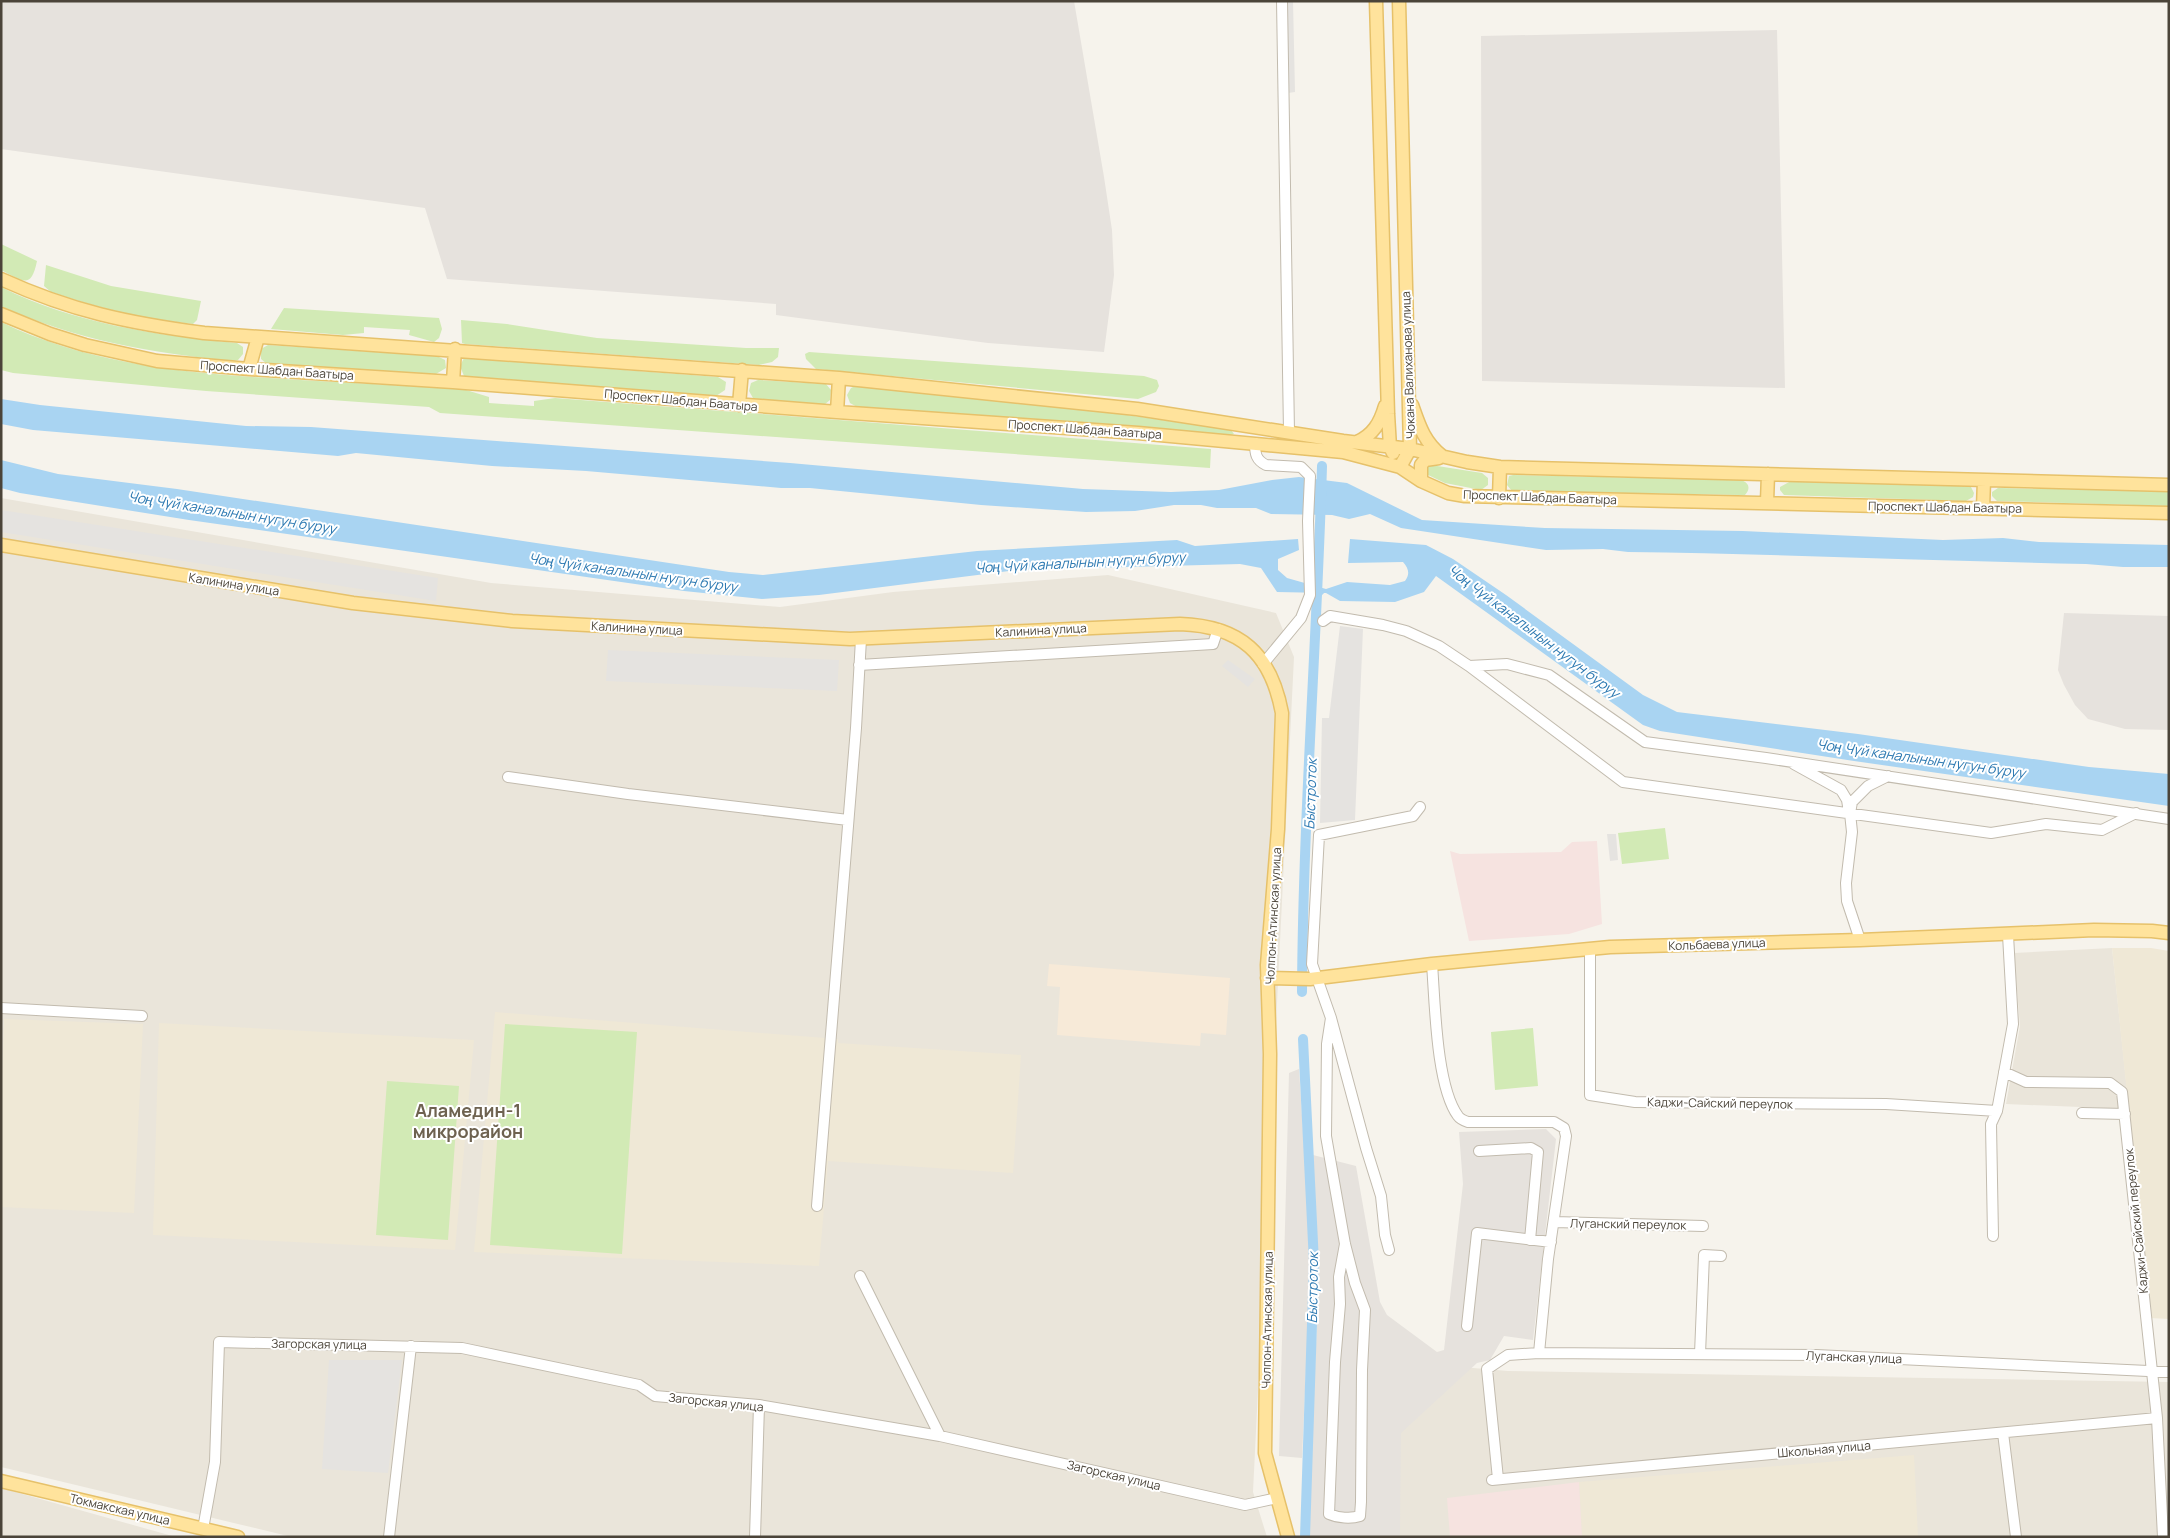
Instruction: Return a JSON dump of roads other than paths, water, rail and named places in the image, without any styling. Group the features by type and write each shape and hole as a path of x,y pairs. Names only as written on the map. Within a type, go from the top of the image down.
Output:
{"main road":[{"name":"Чокана Валиханова улица","path":"1376,1 1390,447 1400,467"},
{"name":"Чокана Валиханова улица","path":"1399,1 1410,449 1400,467"},
{"name":"Проспект Шабдан Баатыра","path":"1,279 54,301 120,321 196,332 258,338 455,349 839,378 1137,409 1410,449 1500,467 2169,485"},
{"name":"Проспект Шабдан Баатыра","path":"1,314 50,334 114,352 157,360 249,369 453,382 1255,443 1342,452 1400,467 1422,481 1448,493 1465,496 2169,513"},
{"path":"249,369 258,338"},
{"path":"453,382 455,349"},
{"path":"739,404 742,370"},
{"path":"837,412 839,378"},
{"path":"1357,442 1366,438 1379,423 1388,394"},
{"path":"1409,395 1424,436 1434,450 1444,457"},
{"path":"1422,481 1421,465 1432,458 1444,457"},
{"path":"1499,498 1500,467"},
{"path":"1767,502 1768,474"},
{"path":"1983,508 1984,480"},
{"name":"Калинина улица","path":"1,545 353,603 494,619 717,633 861,639 1180,624 1218,629 1244,643 1263,664"},
{"name":"Чолпон-Атинская улица","path":"1263,664 1270,674 1279,697 1283,729 1267,978 1270,1054 1265,1453 1288,1537"},
{"name":"Кольбаева улица","path":"1267,978 1286,980 1313,978 1432,964 1590,949 2008,935 2094,930 2152,930 2169,934"},
{"name":"Токмакская улица","path":"1,1481 238,1537"}],"street":[{"path":"1282,1 1288,432"},
{"path":"1255,443 1257,458 1261,463 1301,467 1310,476 1308,521 1310,595 1301,618 1263,664"},
{"path":"1323,621 1330,616 1383,624 1438,646 1469,666 1623,782 1991,832 2046,824 2102,830 2137,813"},
{"path":"859,665 1213,644 1218,629"},
{"path":"817,1206 861,639"},
{"path":"1469,666 1508,664 1549,675 1645,742 1787,761 2169,819"},
{"path":"1787,761 1841,790 1847,800 1852,832 1846,883 1847,901 1860,940"},
{"path":"1850,813 1852,802 1868,786 1888,776"},
{"path":"508,777 628,794 848,820"},
{"path":"1389,1250 1385,1235 1381,1196 1322,988 1313,978 1312,964 1320,835 1414,816 1420,807"},
{"path":"1993,1236 1991,1124 1997,1111 2013,1024 2008,935"},
{"name":"Каджи-Сайский переулок","path":"1590,949 1590,1095 1635,1102 1886,1104 1997,1111"},
{"path":"1432,964 1441,1066 1445,1086 1459,1117 1468,1122 1554,1122 1564,1128 1566,1136 1551,1242 1539,1353"},
{"path":"1,1008 142,1016"},
{"path":"1331,1018 1327,1044 1326,1136 1345,1244 1355,1283 1366,1310 1362,1370 1361,1502 1360,1516 1356,1517 1336,1517 1329,1514 1334,1362 1340,1304 1340,1277 1345,1244"},
{"name":"Каджи-Сайский переулок","path":"2004,1072 2026,1082 2110,1082 2122,1092 2157,1418 2163,1537"},
{"path":"2082,1113 2125,1114"},
{"path":"1479,1151 1531,1148 1538,1152 1530,1240"},
{"name":"Луганский переулок","path":"1554,1222 1702,1226"},
{"path":"1467,1326 1477,1233 1551,1242"},
{"path":"1700,1354 1704,1255 1721,1256"},
{"path":"860,1276 940,1436"},
{"name":"Загорская улица","path":"203,1529 215,1462 220,1342 462,1348 639,1385 656,1396 759,1405 940,1436 1245,1505 1277,1498"},
{"path":"389,1537 411,1346"},
{"name":"Луганская улица","path":"1495,1480 1487,1370 1508,1355 1539,1353 1816,1355 2169,1372"},
{"path":"755,1537 759,1405"},
{"name":"Школьная улица","path":"1495,1480 2157,1418"},
{"path":"2003,1433 2016,1537"}],"water":[{"path":"1,399 40,405 246,426 311,427 790,463 1083,489 1171,492 1219,490 1299,477 1347,483 1422,520 1545,528 1743,531 1943,540 2003,538 2039,542 2169,545 2169,567 1628,552 1603,549 1546,550 1401,528 1370,514 1349,519 1332,515 1271,514 1256,508 1217,508 1201,505 1174,505 1135,511 1086,512 981,505 810,488 781,488 586,471 492,466 356,453 338,456 33,430 1,424"},
{"path":"1,460 58,474 177,489 729,572 763,575 977,551 1177,540 1195,546 1298,539 1299,550 1278,559 1278,570 1287,578 1326,589 1347,582 1390,585 1405,581 1408,576 1407,567 1403,562 1348,563 1350,539 1426,545 1453,559 1506,595 1643,695 1677,712 1858,734 2089,767 2169,774 2169,806 1660,731 1643,725 1436,576 1424,592 1395,602 1340,601 1326,593 1277,592 1261,568 1240,564 1017,570 819,595 762,599 684,591 189,520 20,493 1,488"}],"waterway":[{"name":"Быстроток","path":"1302,992 1307,795 1322,466"},
{"name":"Чоң Чүй каналынын нугун буруу","path":"1318,597 1324,591"},
{"name":"Быстроток","path":"1303,1039 1314,1263 1305,1537"}],"district":[{"name":"Аламедин-1 микрорайон","path":"468,1120"}]}
